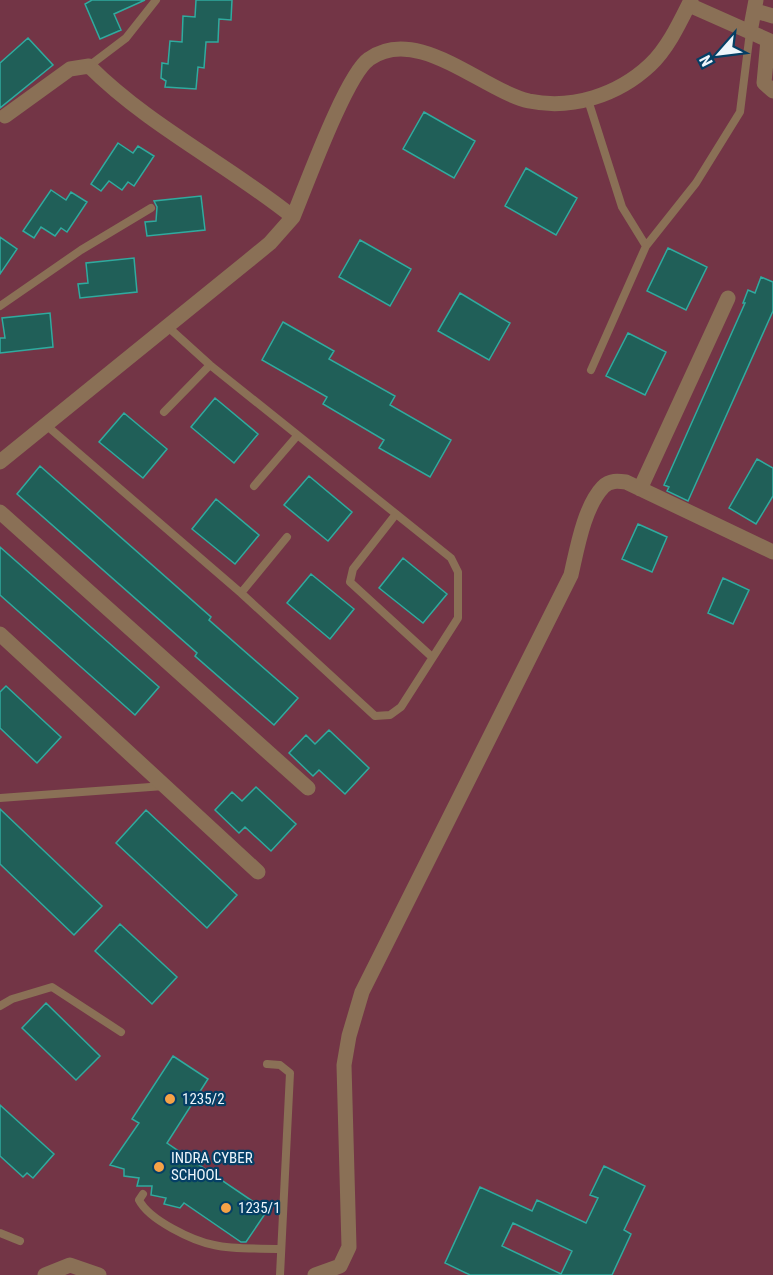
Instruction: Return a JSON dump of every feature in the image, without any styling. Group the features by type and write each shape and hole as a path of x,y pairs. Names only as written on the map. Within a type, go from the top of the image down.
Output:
{"street":[{"path":"0,462 270,243 292,217 351,81 368,59 387,51 406,48 428,54 527,100 566,104 588,99 625,84 651,64 672,35 690,2 768,40 764,83 773,91"},
{"path":"750,32 756,6 773,16"},
{"path":"5,116 70,69 89,66 138,108 212,162 264,194 292,217"},
{"path":"640,489 728,298"},
{"path":"315,1275 340,1266 350,1247 344,1065 349,1036 362,992 571,575 581,535 592,507 604,487 614,481 626,482 773,552"},
{"path":"0,512 308,788"},
{"path":"0,634 258,872"},
{"path":"45,1275 70,1265 99,1275"}],"lane":[{"path":"89,66 126,38 156,0"},
{"path":"591,370 646,246 696,183 740,112 750,32"},
{"path":"588,99 622,207 646,246"},
{"path":"0,306 81,250 151,208"},
{"path":"46,425 240,593 375,716 390,716 401,707 458,618 458,572 451,558 210,365 168,327"},
{"path":"164,412 210,365"},
{"path":"254,486 297,436"},
{"path":"396,514 353,569 350,582 432,657"},
{"path":"240,593 287,537"},
{"path":"0,798 165,786"},
{"path":"0,1006 12,999 52,987 122,1032"},
{"path":"267,1064 280,1065 290,1073 280,1275"},
{"path":"143,1194 139,1200 143,1209 155,1218 214,1245 281,1249"},
{"path":"0,1233 20,1241"}],"shaded area":[{"path":"0,0 773,0 773,1275 0,1275"}],"building":[{"path":"92,0 145,0 114,14 121,30 100,39 85,4"},
{"path":"196,0 232,0 231,20 219,19 218,42 206,42 204,68 198,67 196,89 165,87 166,81 161,78 162,63 168,64 170,41 182,42 183,16 195,17"},
{"path":"28,38 53,65 0,108 0,63"},
{"path":"424,112 475,141 454,178 403,149"},
{"path":"118,143 133,153 138,146 154,156 134,186 128,182 122,190 109,181 101,191 91,184"},
{"path":"526,168 577,198 556,235 505,206"},
{"path":"51,190 66,200 71,192 87,202 67,232 61,228 55,236 41,227 34,238 23,231"},
{"path":"201,196 205,230 147,236 145,222 156,221 157,207 154,201"},
{"path":"0,237 17,249 0,274"},
{"path":"360,240 411,269 390,306 339,277"},
{"path":"668,248 707,267 686,310 647,291"},
{"path":"134,258 137,292 80,298 78,284 88,283 86,263"},
{"path":"761,277 773,282 773,311 688,501 667,491 669,487 664,485 745,303 743,303 748,290 755,293"},
{"path":"460,293 510,323 489,360 438,331"},
{"path":"50,313 53,347 0,353 0,338 5,338 2,318"},
{"path":"283,322 334,351 329,359 395,396 390,405 451,440 430,477 379,448 384,440 323,404 327,397 262,360"},
{"path":"628,333 666,352 645,395 606,376"},
{"path":"215,398 258,434 234,463 191,427"},
{"path":"124,413 167,449 143,478 99,442"},
{"path":"757,459 773,468 773,496 756,524 729,508"},
{"path":"40,466 211,617 209,620 298,698 274,725 195,656 197,653 17,494"},
{"path":"309,476 352,512 328,541 284,505"},
{"path":"216,499 259,535 235,564 192,529"},
{"path":"638,524 667,537 652,572 622,559"},
{"path":"0,547 159,687 135,715 0,595"},
{"path":"403,558 447,594 423,623 379,588"},
{"path":"311,574 354,609 330,639 287,603"},
{"path":"723,578 749,590 733,624 708,613"},
{"path":"6,686 61,737 37,763 0,728 0,692"},
{"path":"329,730 369,768 345,794 319,770 313,776 289,753 306,735 315,744"},
{"path":"256,787 296,824 271,851 245,827 239,833 215,810 232,792 242,801"},
{"path":"0,809 102,906 74,935 0,864"},
{"path":"146,810 237,895 207,928 116,843"},
{"path":"120,924 177,977 152,1004 95,951"},
{"path":"46,1003 100,1056 76,1080 22,1028"},
{"path":"173,1056 208,1079 167,1143 267,1211 246,1242 241,1242 184,1203 180,1208 164,1204 166,1198 151,1195 152,1186 137,1186 139,1178 124,1176 124,1169 110,1165 139,1123 132,1119"},
{"path":"0,1105 54,1154 33,1178 27,1173 23,1177 0,1156"},
{"path":"604,1166 645,1186 624,1230 631,1234 612,1275 470,1275 445,1263 480,1187 532,1211 537,1200 586,1223 598,1198 590,1195","holes":["513,1223 572,1251 561,1274 502,1246"]}],"place":[{"name":"1235/2","path":"170,1099"},
{"name":"INDRA CYBER SCHOOL","path":"159,1167"},
{"name":"1235/1","path":"226,1208"}]}
